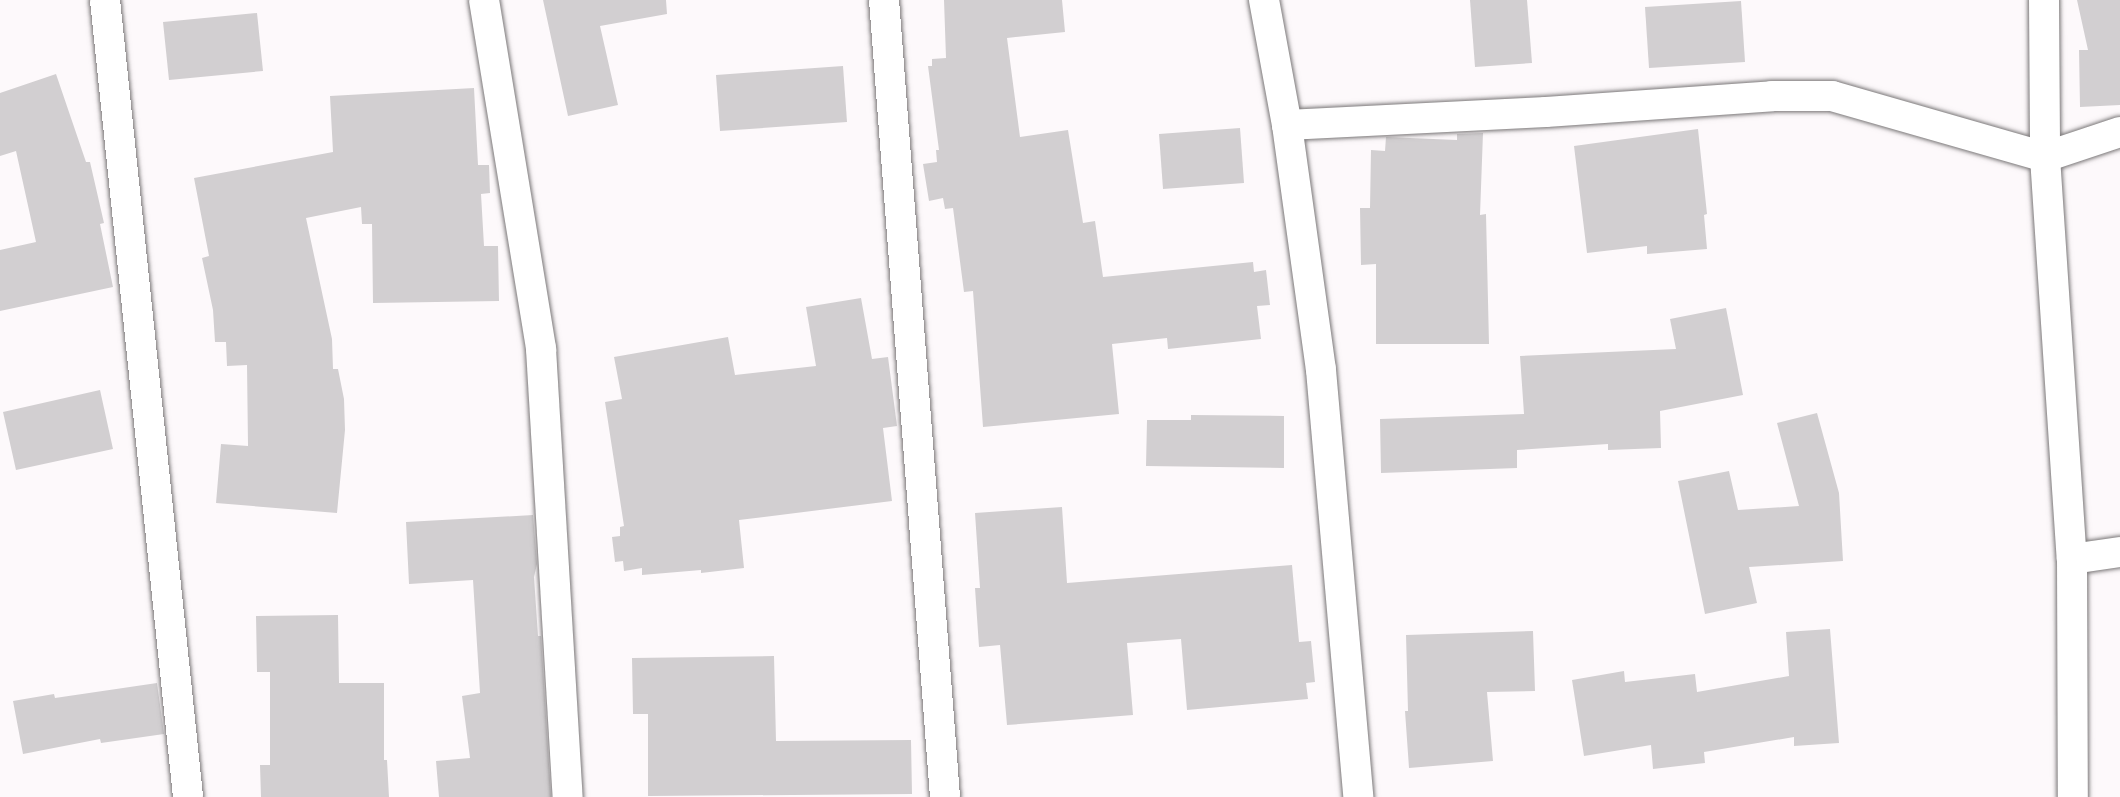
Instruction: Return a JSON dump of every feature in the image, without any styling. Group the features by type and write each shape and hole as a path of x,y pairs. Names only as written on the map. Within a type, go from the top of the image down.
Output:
{"street":[{"path":"105,0 185,747 188,797"},
{"path":"484,0 541,349 568,797"},
{"path":"884,0 945,797"},
{"path":"1264,0 1287,125 1321,370 1358,797"},
{"path":"2044,0 2045,157 2072,559 2073,797"},
{"path":"1287,125 1772,96 1832,96 2045,157 2120,132"},
{"path":"2072,559 2120,552"}],"building":[{"path":"543,0 666,0 667,14 600,26 618,105 568,116"},
{"path":"944,0 1062,0 1065,32 1007,38 1020,137 1068,130 1083,223 1095,221 1103,277 1253,262 1254,272 1266,270 1270,305 1257,306 1261,339 1168,349 1167,338 1112,344 1119,414 983,427 973,291 964,292 953,208 945,209 943,198 929,201 923,164 937,162 936,150 939,150 928,66 932,66 932,59 946,58"},
{"path":"1470,0 1527,0 1532,63 1475,67"},
{"path":"2077,0 2120,0 2120,105 2080,107 2079,50 2088,50"},
{"path":"1741,1 1745,62 1649,68 1645,7"},
{"path":"257,13 263,71 169,80 163,22"},
{"path":"843,66 847,122 720,131 716,75"},
{"path":"56,74 86,162 90,162 104,223 100,224 113,287 0,311 0,250 36,242 16,151 0,156 0,93"},
{"path":"474,88 478,165 489,165 490,193 481,194 484,246 498,246 499,301 373,303 372,224 362,224 361,207 306,218 332,339 333,369 338,369 344,399 345,430 337,513 216,503 221,444 248,446 247,365 227,366 226,342 215,342 213,310 202,258 209,256 194,178 333,152 330,96"},
{"path":"1240,128 1244,183 1163,189 1159,134"},
{"path":"1698,129 1707,214 1704,215 1707,249 1647,254 1647,246 1587,253 1574,146"},
{"path":"1483,133 1480,215 1486,214 1489,344 1376,344 1376,264 1361,265 1360,208 1370,208 1371,150 1385,151 1386,137 1457,140 1457,134"},
{"path":"861,298 872,359 888,357 897,426 883,428 892,501 739,520 744,568 701,573 701,570 642,575 642,568 624,571 623,561 615,562 612,537 620,536 620,527 624,526 605,402 622,399 614,357 728,337 735,375 816,366 806,307"},
{"path":"1726,308 1743,395 1660,411 1661,448 1608,450 1608,444 1517,450 1517,468 1381,473 1380,419 1524,414 1520,356 1676,349 1670,319"},
{"path":"100,390 113,449 16,470 3,412"},
{"path":"1817,413 1839,493 1843,561 1749,567 1757,603 1705,614 1678,481 1729,471 1738,510 1799,506 1777,423"},
{"path":"1191,415 1284,416 1284,468 1146,466 1147,420 1191,420"},
{"path":"1062,507 1067,583 1292,565 1299,642 1311,641 1315,682 1306,683 1308,699 1187,710 1181,639 1127,643 1133,715 1007,725 1000,645 979,647 975,588 980,588 975,513"},
{"path":"533,515 537,564 534,577 538,636 541,636 551,797 439,797 436,761 470,758 462,696 480,693 473,580 409,584 406,522"},
{"path":"338,615 339,683 384,683 384,760 387,760 389,797 261,797 260,765 270,765 270,672 257,672 256,616"},
{"path":"1830,629 1839,743 1794,746 1794,737 1704,752 1705,763 1653,769 1651,745 1584,756 1572,680 1624,671 1625,682 1695,674 1697,692 1789,676 1786,632"},
{"path":"1533,631 1535,691 1487,692 1493,761 1409,768 1405,711 1408,711 1406,635"},
{"path":"774,656 776,741 911,740 912,794 648,796 648,714 633,714 632,658"},
{"path":"157,683 164,734 101,743 100,739 23,754 13,701 54,694 55,698"}]}
